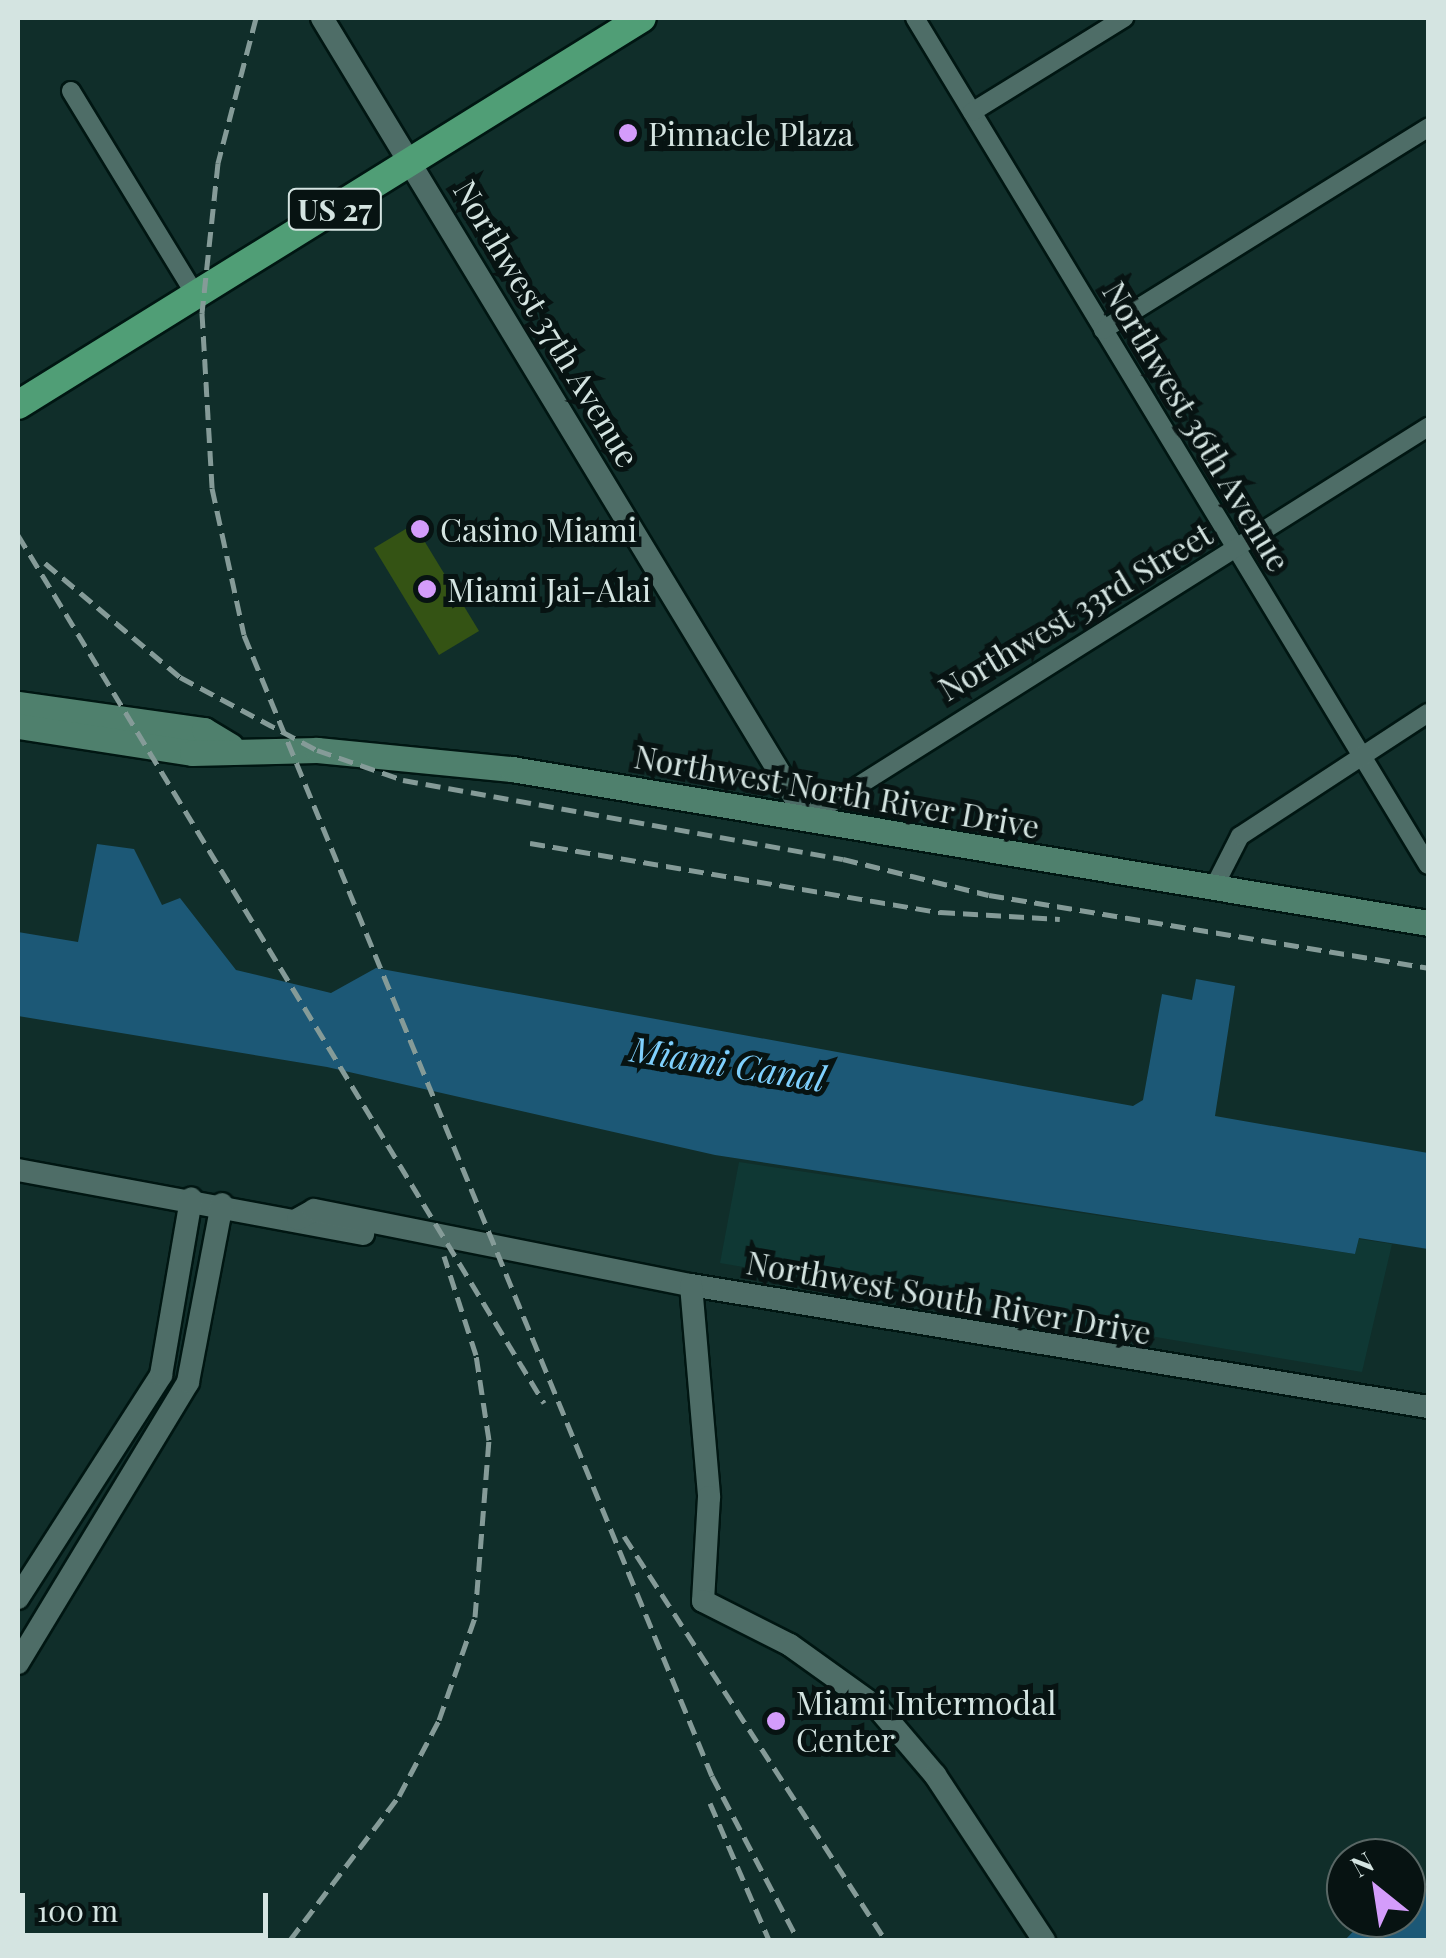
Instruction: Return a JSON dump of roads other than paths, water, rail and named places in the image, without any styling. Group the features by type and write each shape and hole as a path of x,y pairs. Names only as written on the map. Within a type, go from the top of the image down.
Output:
{"highway":[{"name":"US 27","path":"18,405 642,18"}],"main road":[{"name":"Northwest North River Drive","path":"18,704 204,730 231,746"},
{"name":"Northwest North River Drive","path":"18,726 192,753 231,746 478,765 1428,923"}],"street":[{"name":"Northwest 37th Avenue","path":"322,18 807,818"},
{"name":"Northwest 36th Avenue","path":"915,18 1428,865"},
{"path":"972,112 1124,18"},
{"path":"71,90 196,296"},
{"path":"1104,330 1428,128"},
{"name":"Northwest 33rd Street","path":"807,818 1428,427"},
{"path":"1214,887 1228,846 1360,755 1428,714"},
{"name":"Northwest South River Drive","path":"18,1170 298,1218 314,1210 460,1243 691,1285 1428,1407"},
{"path":"18,1598 170,1354 191,1199"},
{"path":"18,1663 142,1462 196,1362 222,1204"},
{"path":"691,1285 709,1497 703,1601 790,1645 878,1708 935,1775 1044,1940"},
{"path":"116,1446 142,1462"}],"water":[{"name":"Miami Canal","path":"97,844 134,849 162,905 180,898 236,970 331,993 376,968 1133,1106 1143,1100 1162,994 1192,1000 1196,979 1235,986 1215,1116 1428,1153 1428,1249 1359,1238 1355,1254 715,1155 327,1067 18,1016 18,932 78,942"},
{"path":"1426,1883 1428,1940 1345,1940 1426,1938"}],"railway":[{"path":"256,18 218,163 202,313 212,488 244,635 712,1776 798,1940"},
{"path":"18,535 544,1403"},
{"path":"45,563 180,677 317,750 403,780 843,859 989,895 1428,968"},
{"path":"530,843 940,912 1060,919"},
{"path":"290,1940 399,1796 439,1720 475,1617 489,1440 476,1355 444,1256"},
{"path":"624,1536 885,1940"},
{"path":"710,1803 769,1940"}],"place":[{"name":"Pinnacle Plaza","path":"628,133"},
{"name":"Casino Miami","path":"420,529"},
{"name":"Miami Jai-Alai","path":"427,589"},
{"name":"Miami Intermodal Center","path":"776,1721"}]}
